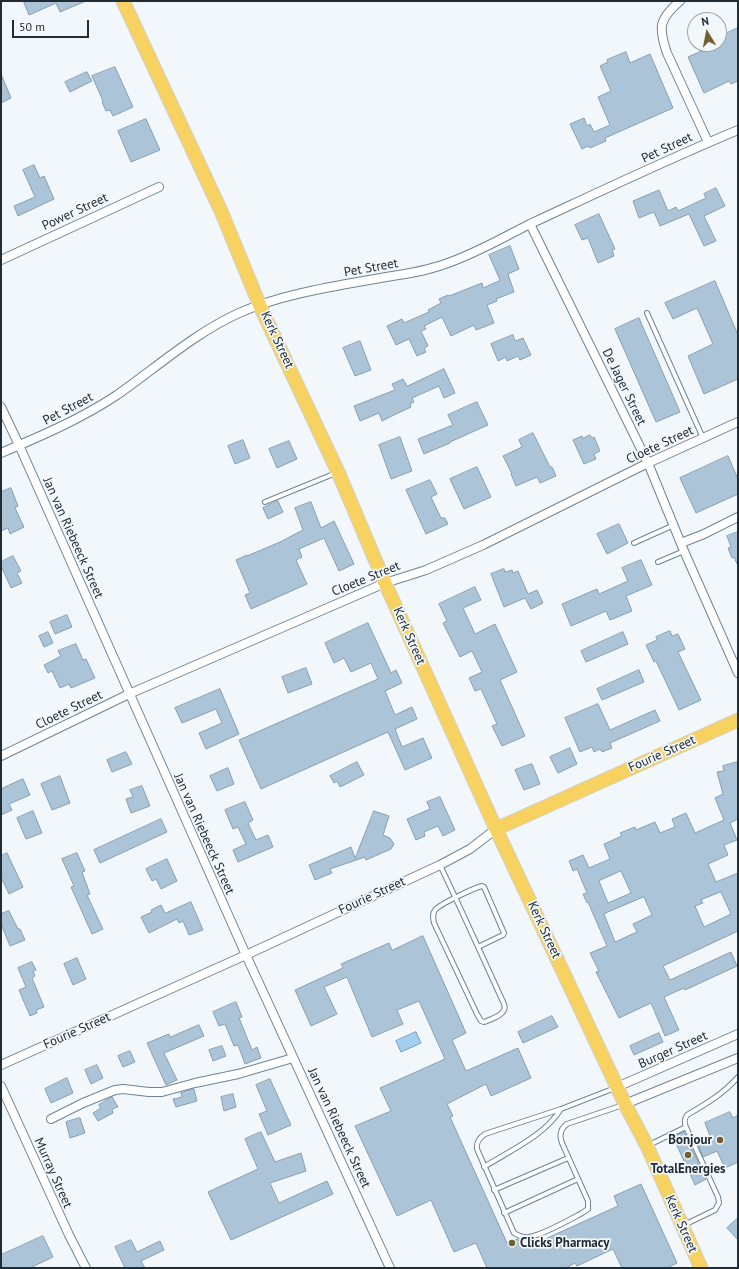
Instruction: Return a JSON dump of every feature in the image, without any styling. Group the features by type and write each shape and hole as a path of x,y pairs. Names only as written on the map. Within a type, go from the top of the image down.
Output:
{"highway":[{"name":"Kerk Street","path":"123,1 221,211 260,306 338,472 385,583 496,829 625,1104 647,1146 700,1268"},
{"name":"Fourie Street","path":"496,829 738,720"}],"street":[{"path":"680,1 662,21 662,37 667,52 708,142"},
{"name":"Pet Street","path":"1,453 61,428 95,409 209,329 242,312 305,293 411,274 443,265 464,257 530,224 708,142 738,130"},
{"name":"Power Street","path":"1,260 159,187"},
{"name":"De Jager Street","path":"530,224 648,463 738,673"},
{"name":"Jan van Riebeeck Street","path":"1,407 246,955 390,1268"},
{"name":"Cloete Street","path":"1,756 129,694 385,583 426,570 483,545 648,463 738,422"},
{"path":"683,547 704,534 738,517"},
{"name":"Fourie Street","path":"1,1065 246,955 440,865 470,849 496,829"},
{"name":"Burger Street","path":"617,1087 738,1034"},
{"path":"51,1119 83,1103 115,1090 122,1089 162,1092 195,1082 238,1074 293,1058"},
{"path":"625,1104 738,1058"},
{"name":"Murray Street","path":"1,1086 69,1235 86,1268"}],"lane":[{"path":"647,313 703,438"},
{"path":"265,502 338,472"},
{"path":"634,543 674,525"},
{"path":"658,562 683,547"},
{"path":"440,865 456,898 478,947 505,1007 502,1014 484,1022 481,1021 477,1014 434,923 433,916 435,910 456,898 479,887 484,887 503,930 503,935 478,947"},
{"path":"682,1226 715,1210 719,1203 716,1192 684,1120 687,1115 728,1088 738,1077"},
{"path":"617,1087 561,1109 481,1137 476,1144 484,1167 514,1233 518,1236 524,1237 535,1235 588,1209 588,1201 560,1139 560,1134 564,1126 625,1104"},
{"path":"484,1167 540,1133 555,1118 561,1109"},
{"path":"647,1146 686,1127"},
{"path":"494,1190 568,1158"},
{"path":"504,1213 578,1179"}],"water":[{"path":"416,1032 421,1043 401,1052 396,1041"}],"building":[{"path":"29,1 86,1 60,12 56,3 29,15 24,3"},
{"path":"738,28 738,81 731,84 729,81 704,93 688,57 699,52 727,52 727,33"},
{"path":"626,52 630,63 650,54 673,108 605,138 606,141 590,148 588,146 582,149 570,124 584,118 587,126 590,124 594,132 610,125 598,97 611,91 600,66 608,62 607,60"},
{"path":"115,67 133,107 113,116 110,110 106,111 92,76"},
{"path":"87,72 92,81 70,92 65,82"},
{"path":"1,74 11,98 1,103"},
{"path":"146,119 160,150 131,162 118,131"},
{"path":"34,165 40,178 44,176 54,199 18,216 14,206 35,197 23,170"},
{"path":"716,188 725,206 704,216 716,241 704,246 689,214 660,226 654,212 639,218 633,201 659,190 668,211 676,207 678,211 706,198 704,194"},
{"path":"599,214 615,249 612,250 614,256 598,263 588,238 582,240 575,225"},
{"path":"510,246 519,269 508,274 514,292 496,299 497,301 487,305 494,323 476,330 474,325 451,336 442,317 424,326 426,329 421,331 428,346 424,348 426,352 417,356 409,339 396,345 387,326 402,319 404,323 429,312 428,310 441,303 439,299 448,295 449,296 482,283 483,288 499,281 500,280 489,255"},
{"path":"715,281 738,335 738,379 704,394 688,356 713,344 697,308 673,319 665,303"},
{"path":"639,318 680,412 656,422 615,329"},
{"path":"513,335 515,341 523,338 531,355 520,360 518,356 507,361 506,357 498,361 491,344"},
{"path":"360,341 371,370 355,376 343,348"},
{"path":"444,369 455,393 444,398 439,386 412,398 414,402 410,404 411,407 382,421 379,413 360,421 354,406 395,390 392,384 403,379 407,386"},
{"path":"477,402 488,425 424,454 418,439 453,425 448,415"},
{"path":"533,433 556,476 540,483 537,477 516,486 503,456 522,447 519,440"},
{"path":"590,435 592,438 594,437 600,451 594,454 596,459 584,464 573,440 582,436 583,438"},
{"path":"400,437 412,471 391,479 379,445"},
{"path":"243,440 250,458 235,464 228,446"},
{"path":"289,441 297,459 277,468 269,449"},
{"path":"728,456 738,479 738,494 696,513 680,478"},
{"path":"477,467 491,497 464,509 450,479"},
{"path":"430,480 437,494 431,497 441,518 445,518 448,524 426,534 406,490"},
{"path":"11,488 18,506 15,508 24,527 10,534 8,528 1,531 1,492"},
{"path":"278,501 283,512 268,519 263,508"},
{"path":"311,502 321,528 334,521 354,564 339,571 324,538 299,549 302,557 296,560 307,584 251,609 245,595 250,593 236,560 280,542 303,530 295,508"},
{"path":"619,524 628,543 607,554 597,534"},
{"path":"738,532 737,564 734,557 732,558 728,548 731,547 727,536"},
{"path":"13,556 21,571 17,573 22,583 11,588 1,566 1,562"},
{"path":"641,560 652,585 626,596 632,611 610,620 606,611 571,626 562,604 597,589 599,594 628,581 622,568"},
{"path":"504,569 505,572 512,570 513,573 518,571 528,594 537,590 543,603 531,609 525,598 504,607 491,574"},
{"path":"475,587 481,600 463,608 475,634 495,624 517,672 500,680 525,736 502,746 492,726 497,724 481,689 475,691 469,678 482,672 472,651 460,657 443,623 447,621 439,604"},
{"path":"67,615 72,627 55,634 50,622"},
{"path":"368,623 391,673 396,670 402,683 385,691 395,715 412,707 417,719 395,729 402,747 423,738 432,758 405,770 388,732 261,789 239,740 378,679 371,663 351,672 344,658 334,663 325,643"},
{"path":"670,631 672,636 678,634 685,649 678,652 701,700 679,710 656,661 654,662 646,645 657,640 656,637"},
{"path":"48,632 53,643 44,647 39,636"},
{"path":"623,632 628,644 586,662 581,651"},
{"path":"76,644 83,660 86,659 95,678 71,688 69,684 60,688 52,671 48,673 44,665 61,656 58,651"},
{"path":"306,668 312,684 288,693 282,677"},
{"path":"639,670 644,682 602,700 597,689"},
{"path":"220,689 239,734 206,749 199,733 222,723 216,709 182,723 175,708"},
{"path":"598,704 610,730 655,710 660,721 610,743 612,748 602,752 600,749 594,752 592,747 580,752 565,718"},
{"path":"570,748 577,764 558,773 550,757"},
{"path":"126,752 132,764 112,772 107,760"},
{"path":"357,762 364,775 340,787 337,781 334,783 330,776"},
{"path":"738,762 738,819 730,823 737,840 724,845 728,855 708,864 716,882 738,873 738,931 663,966 670,980 731,952 737,966 685,990 684,988 664,997 679,1030 665,1036 651,1003 619,1018 596,972 599,971 590,953 607,946 583,894 587,893 577,869 573,871 569,861 583,855 589,868 610,859 604,844 622,836 620,833 635,827 636,830 655,822 660,833 675,827 672,819 686,813 695,833 724,820 715,798 723,794 717,772 724,771 723,766","holes":["621,871 631,893 608,903 599,881","721,892 731,914 704,927 695,906 703,903 701,900","644,897 652,915 633,924 637,932 615,942 604,914"]},
{"path":"532,764 540,784 524,790 515,770"},
{"path":"228,768 234,784 217,791 210,776"},
{"path":"60,776 70,803 52,810 41,784"},
{"path":"23,779 30,795 9,804 12,810 1,815 1,787 2,788"},
{"path":"142,786 150,806 131,813 126,799 133,797 130,790"},
{"path":"440,797 455,830 443,836 438,826 424,832 425,836 416,840 407,819 430,809 427,802"},
{"path":"245,802 253,820 248,823 256,840 268,835 273,847 238,862 233,850 246,844 238,827 233,829 225,810"},
{"path":"33,811 42,833 26,839 17,818"},
{"path":"374,811 389,816 383,835 390,838 394,844 391,849 366,860 365,857 330,869 332,873 315,880 309,865 351,847 355,858"},
{"path":"161,819 167,832 100,863 94,850"},
{"path":"7,853 23,887 9,894 1,877 1,856"},
{"path":"77,853 85,871 82,872 90,894 87,895 103,929 92,934 71,887 74,886 62,859"},
{"path":"167,859 177,881 161,889 156,879 152,881 146,869"},
{"path":"191,902 203,930 189,935 183,921 179,923 177,919 149,933 141,917 152,912 151,910 161,905 165,913"},
{"path":"9,911 25,940 10,946 1,924 1,914"},
{"path":"423,936 466,1033 452,1040 466,1071 518,1048 531,1078 491,1096 486,1084 447,1104 453,1116 450,1117 507,1243 518,1239 523,1249 618,1206 614,1196 641,1184 677,1263 667,1268 622,1268 613,1249 577,1266 575,1263 566,1268 487,1268 476,1243 454,1252 431,1200 397,1216 355,1126 391,1111 380,1088 445,1059 419,1001 397,1010 403,1024 372,1037 347,977 324,987 337,1014 311,1026 295,990 343,968 341,964 389,943 392,950"},
{"path":"77,958 86,979 73,985 64,964"},
{"path":"32,962 36,970 33,971 35,976 32,978 44,1007 36,1010 37,1013 30,1016 19,990 26,987 18,968"},
{"path":"236,1002 242,1017 239,1018 252,1050 257,1047 261,1058 245,1064 238,1045 234,1046 225,1024 219,1026 213,1012"},
{"path":"552,1016 558,1027 523,1043 518,1032"},
{"path":"199,1025 204,1036 164,1053 177,1080 166,1085 147,1043 169,1034 170,1037"},
{"path":"659,1033 663,1042 634,1055 630,1046"},
{"path":"222,1046 226,1056 213,1061 209,1050"},
{"path":"130,1051 135,1062 123,1067 118,1056"},
{"path":"97,1065 103,1078 91,1084 85,1070"},
{"path":"67,1078 73,1093 51,1103 45,1089"},
{"path":"270,1079 291,1125 268,1135 259,1114 267,1111 256,1085"},
{"path":"194,1089 197,1101 176,1107 173,1099 182,1097 181,1093"},
{"path":"233,1094 236,1107 224,1111 221,1097"},
{"path":"112,1097 118,1107 112,1109 113,1113 98,1121 93,1113 101,1108 99,1105"},
{"path":"730,1112 733,1118 738,1115 738,1162 725,1168 717,1151 703,1157 697,1142 710,1136 705,1123"},
{"path":"80,1118 85,1133 70,1138 66,1122"},
{"path":"261,1132 275,1162 301,1153 306,1171 270,1183 279,1203 327,1181 333,1194 231,1240 208,1192 258,1169 245,1139"},
{"path":"684,1132 706,1179 695,1185 673,1137"},
{"path":"738,1218 738,1240 727,1228"},
{"path":"43,1236 53,1257 30,1268 1,1268 1,1255"},
{"path":"131,1240 137,1252 160,1241 164,1250 141,1261 145,1268 125,1268 115,1247"}],"place":[{"name":"Bonjour","path":"720,1140"},
{"name":"TotalEnergies","path":"688,1155"},
{"name":"Clicks Pharmacy","path":"512,1243"}]}
